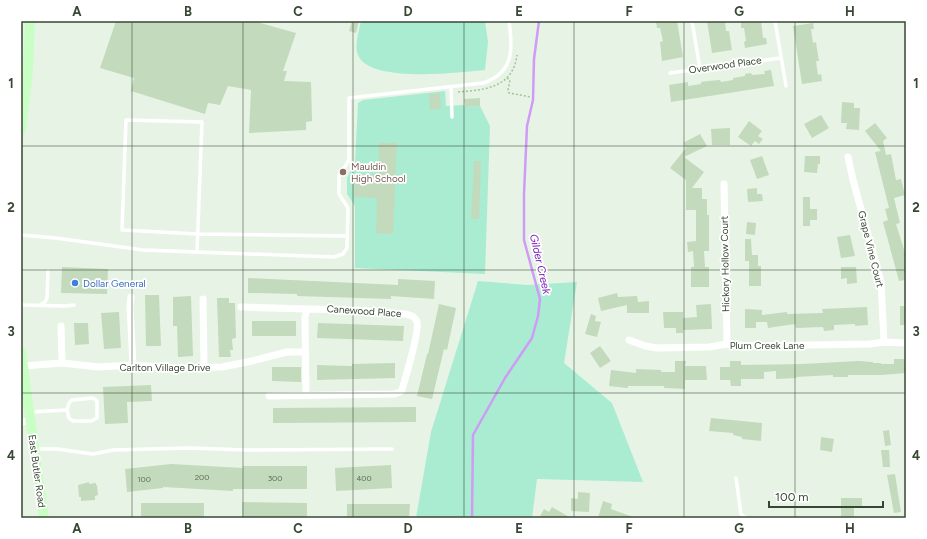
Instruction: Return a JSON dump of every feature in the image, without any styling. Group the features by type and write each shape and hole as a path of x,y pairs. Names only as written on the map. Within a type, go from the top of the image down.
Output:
{"main road":[{"path":"21,130 28,71 30,21"},
{"name":"East Butler Road","path":"21,352 27,418 34,449 44,518"}],"street":[{"name":"Grape Vine Court","path":"848,157 881,282 884,342"},
{"name":"Hickory Hollow Court","path":"724,184 728,344"},
{"path":"131,297 130,306 133,365"},
{"path":"203,299 204,367"},
{"name":"Canewood Place","path":"241,307 355,310 405,314 411,315 415,318 418,326 411,357 402,390 400,392 394,394 269,396"},
{"path":"306,395 305,317 307,309"},
{"path":"61,326 62,363"},
{"name":"Plum Creek Lane","path":"629,340 645,346 657,348 709,347 728,344 756,346 870,344 884,342 906,343"},
{"name":"Carlton Village Drive","path":"23,366 62,363 99,368 133,365 176,368 229,366 280,353 305,352"}],"lane":[{"path":"21,235 56,238 143,250 334,257 342,254 347,248 348,208 339,194 339,176 349,160 348,98 483,83 493,80 508,65 511,53 509,21"},
{"path":"692,21 700,69"},
{"path":"775,21 786,86"},
{"name":"Overwood Place","path":"670,73 781,58"},
{"path":"451,86 452,117"},
{"path":"198,252 198,234 202,122 126,120 122,230 198,234 347,236"},
{"path":"39,305 45,302 47,298 48,271"},
{"path":"21,305 74,305"},
{"path":"93,398 97,401 97,418 91,421 73,421 69,418 67,410 69,403 72,400 93,398"},
{"path":"27,418 67,410"},
{"path":"34,449 57,449 93,454 113,450 188,448 246,450 392,449"},
{"path":"736,478 741,514 746,518"}],"path":[{"path":"507,78 510,80 508,90 511,94 531,97"}],"green space":[{"path":"361,21 485,21 488,42 485,70 455,73 414,74 394,73 376,69 363,62 357,52 357,40"},
{"path":"445,91 446,106 480,106 490,126 485,274 355,268 355,206 347,194 347,178 355,162 358,103 363,100"},
{"path":"478,281 528,285 577,282 564,363 612,403 643,482 537,479 532,518 416,518 431,432"}],"building":[{"path":"116,21 257,21 296,33 283,71 287,71 284,81 311,82 312,121 306,122 306,130 249,133 251,90 228,86 220,105 208,103 205,114 131,91 134,78 100,68"},
{"path":"352,21 359,21 356,33 349,31"},
{"path":"677,21 683,57 662,61 660,42 663,41 660,28 657,28 656,22"},
{"path":"707,21 725,21 726,31 729,31 732,50 712,53"},
{"path":"761,21 763,38 766,38 767,44 745,48 744,42 746,41 744,28 741,28 741,22"},
{"path":"813,23 814,29 811,29 813,43 816,42 819,61 816,61 818,75 821,74 822,81 802,84 793,26"},
{"path":"771,70 774,86 671,102 669,85 688,82 688,86 701,84 701,82 708,81 720,80 721,82 745,76 745,74 765,74 764,71"},
{"path":"440,93 441,109 430,110 429,94"},
{"path":"480,98 480,106 465,107 464,99"},
{"path":"842,102 854,103 854,108 860,108 859,130 846,129 847,123 841,123"},
{"path":"821,115 829,128 812,138 804,124"},
{"path":"749,121 762,131 758,136 763,139 759,144 755,141 751,146 738,137"},
{"path":"875,123 887,138 883,141 886,155 891,154 896,180 901,179 905,195 894,198 900,223 896,224 906,256 906,273 904,274 905,280 899,281 883,222 888,220 885,209 889,208 875,152 881,151 865,131"},
{"path":"730,128 730,145 712,145 711,129"},
{"path":"700,134 707,146 684,157 704,172 692,188 702,188 702,199 707,199 707,215 709,215 709,251 704,251 705,267 709,267 709,287 691,287 691,267 694,267 693,251 688,252 687,242 696,241 696,210 686,210 686,180 670,168 686,148 683,143"},
{"path":"379,143 397,143 393,234 376,233 377,198 353,197 355,174 378,175"},
{"path":"762,156 769,175 757,179 750,160"},
{"path":"805,156 820,156 820,164 818,164 817,173 804,172"},
{"path":"474,161 481,161 479,219 471,219"},
{"path":"757,188 757,194 762,194 763,201 748,202 747,189"},
{"path":"803,197 810,197 810,209 817,209 817,220 810,220 810,226 803,226"},
{"path":"747,222 756,223 755,235 746,234"},
{"path":"850,235 855,256 841,258 837,237"},
{"path":"745,239 751,239 752,255 758,255 758,266 761,266 761,286 749,286 749,261 745,261"},
{"path":"62,267 108,269 107,294 61,293"},
{"path":"841,267 856,267 857,283 847,284 847,278 841,279"},
{"path":"248,278 398,285 398,279 435,281 434,299 391,296 391,299 248,293"},
{"path":"617,293 618,297 637,296 638,302 649,301 649,313 627,313 627,305 601,311 598,298"},
{"path":"145,295 159,295 161,346 146,346"},
{"path":"191,296 193,356 178,357 177,326 173,326 173,297"},
{"path":"217,298 229,298 229,303 235,303 236,338 232,339 233,350 230,350 231,357 219,357"},
{"path":"439,304 456,308 447,350 444,349 432,399 417,396"},
{"path":"711,304 712,329 683,330 683,333 676,333 676,328 664,328 663,312 683,312 683,318 697,317 696,305"},
{"path":"900,306 906,306 906,325 900,325"},
{"path":"867,307 868,325 834,325 834,330 824,331 823,327 796,328 795,324 768,328 767,322 756,322 756,328 745,328 745,309 762,310 762,315 787,312 787,314 823,313 822,309"},
{"path":"119,312 121,348 104,349 101,313"},
{"path":"591,314 596,316 595,321 601,322 597,337 585,334"},
{"path":"252,321 296,321 296,336 252,336"},
{"path":"74,323 88,323 89,344 75,345"},
{"path":"318,323 404,326 403,341 317,338"},
{"path":"600,346 611,361 600,368 590,353"},
{"path":"894,359 906,359 906,373 848,375 848,377 833,377 833,375 776,379 776,371 764,372 764,379 741,379 741,386 731,386 730,380 720,380 720,367 730,367 730,361 741,361 741,365 858,361 894,364"},
{"path":"675,361 686,361 685,366 706,366 707,380 685,380 685,389 664,388 664,386 628,386 628,388 609,386 611,370 636,373 636,369 675,372"},
{"path":"395,363 395,378 317,380 317,365 352,366 352,364"},
{"path":"272,367 301,367 301,382 272,381"},
{"path":"151,385 152,401 127,402 128,423 105,424 103,387"},
{"path":"416,407 416,422 273,423 273,408"},
{"path":"711,418 762,423 761,441 742,439 742,437 733,435 733,433 709,431"},
{"path":"889,430 891,445 885,446 883,431"},
{"path":"821,437 834,439 832,452 820,450"},
{"path":"881,450 889,450 890,467 883,467"},
{"path":"171,464 243,468 243,466 307,466 307,489 233,489 233,491 163,487 127,492 125,469"},
{"path":"391,465 392,488 336,491 335,468"},
{"path":"895,474 901,512 894,513 887,475"},
{"path":"89,482 89,484 96,483 98,495 95,496 95,500 81,501 81,497 79,497 78,485"},
{"path":"578,492 590,493 589,512 571,511 571,498 578,499"},
{"path":"841,498 862,498 862,508 854,508 854,518 841,518"},
{"path":"603,501 612,504 611,509 633,518 598,518"},
{"path":"242,502 307,503 307,518 242,518"},
{"path":"141,503 204,503 204,518 141,518"},
{"path":"347,504 410,504 409,518 347,518"},
{"path":"552,507 571,518 539,518 544,509 549,512"}],"waterway":[{"name":"Gilder Creek","path":"472,518 473,435 505,378 532,338 538,316 540,299 524,240 524,194 527,126 533,100 534,59 539,21"}],"place":[{"name":"Mauldin High School","path":"343,172"},
{"name":"Dollar General","path":"75,283"}]}
